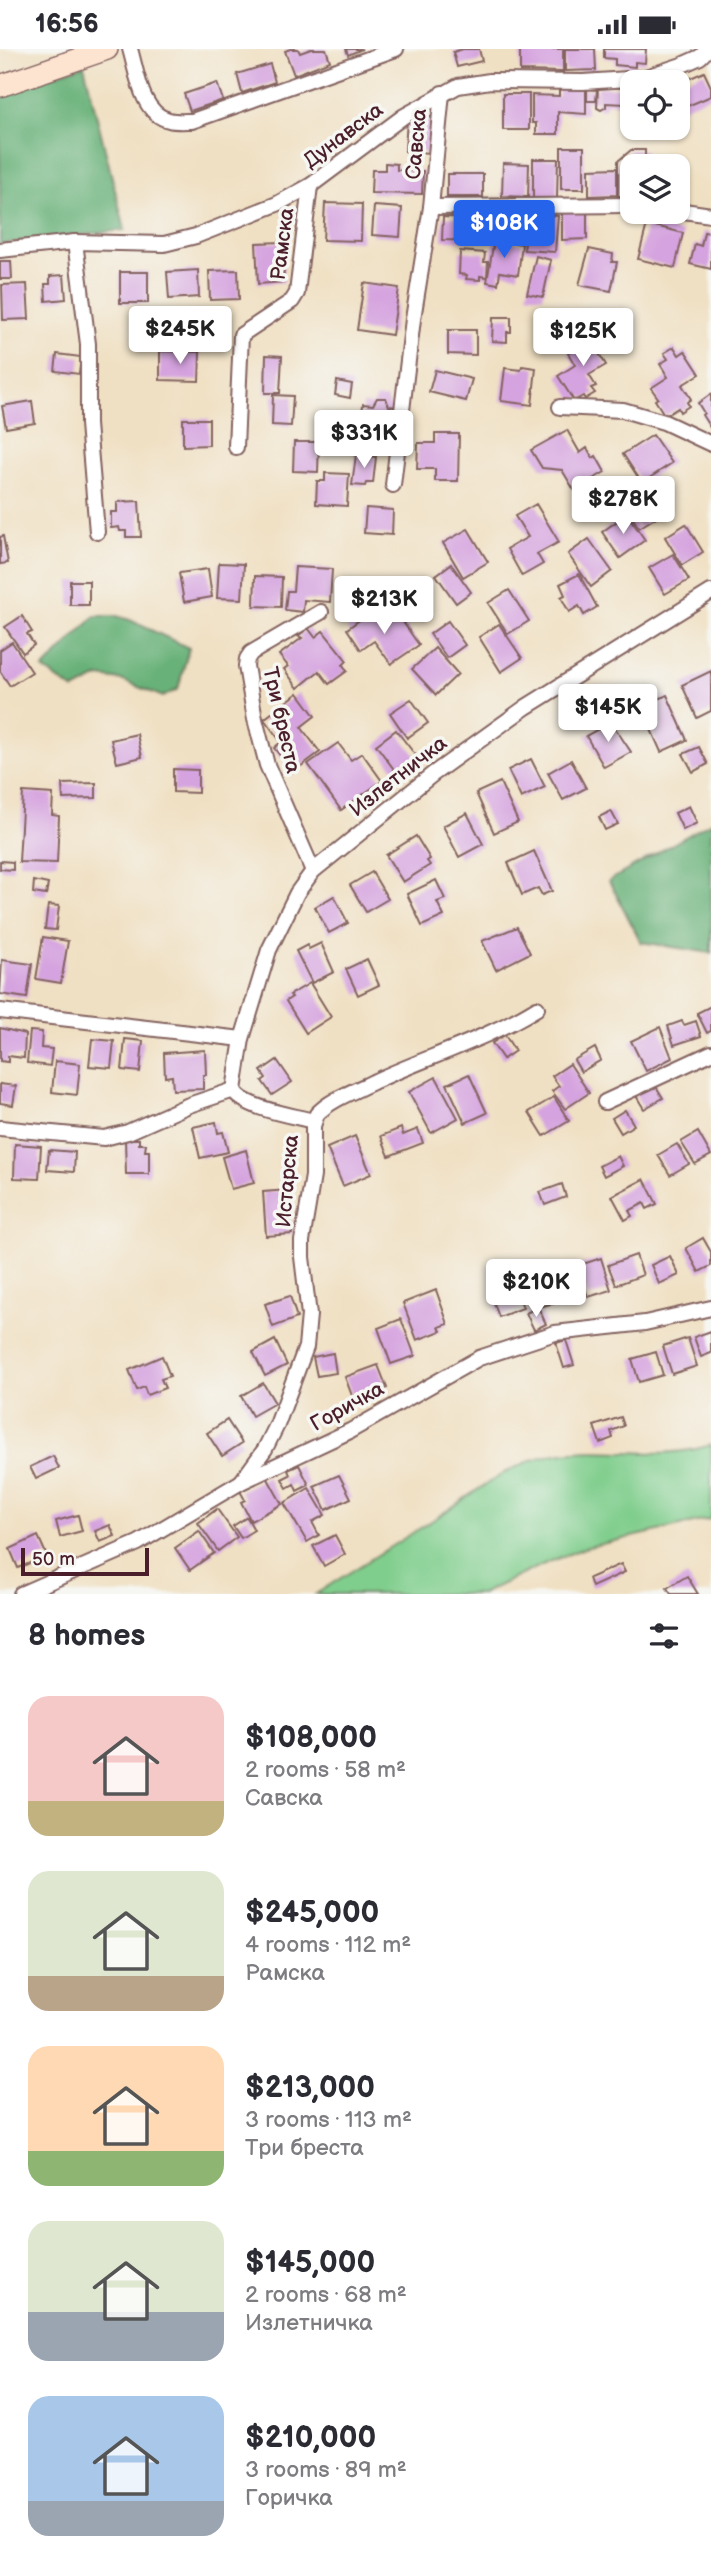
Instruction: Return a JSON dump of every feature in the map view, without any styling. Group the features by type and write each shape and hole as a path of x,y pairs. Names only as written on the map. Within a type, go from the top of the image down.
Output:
{"main road":[{"path":"0,86 107,49"}],"street":[{"path":"130,49 148,105 157,115 170,120 192,121 396,49"},
{"name":"Дунавска","path":"0,250 75,242 164,244 240,220 277,204 310,185 404,116 458,86 490,81 583,82 643,78 700,57 708,49"},
{"name":"Савска","path":"442,93 431,207 620,205"},
{"name":"Рамска","path":"236,447 241,335 292,301 297,293 310,185"},
{"path":"393,485 413,319 431,207"},
{"path":"690,211 711,215"},
{"path":"75,242 88,344 88,423 97,532"},
{"path":"560,407 632,412 664,422 711,444"},
{"name":"Излетничка","path":"234,1090 242,1039 269,950 286,913 313,871 433,774 526,707 711,592"},
{"name":"Три бреста","path":"313,871 267,765 255,719 246,666 251,653 321,612"},
{"name":"Истарска","path":"241,1482 265,1449 277,1425 306,1347 309,1315 302,1241 313,1176 314,1121 321,1110 346,1094 463,1043 500,1030 537,1008"},
{"path":"0,1011 242,1039"},
{"path":"605,1102 711,1053"},
{"path":"0,1128 104,1138 128,1132 189,1105 234,1090 241,1099 251,1104 314,1121"},
{"name":"Горичка","path":"21,1594 138,1543 241,1482 350,1431 479,1358 555,1333 645,1323 711,1307"}],"green space":[{"path":"84,65 125,230 0,244 0,93"},
{"path":"95,616 117,616 130,620 189,648 178,689 163,697 121,680 99,677 74,690 43,669"},
{"path":"711,822 711,953 641,942 609,881"},
{"path":"711,1445 711,1519 584,1548 481,1594 316,1594 492,1480 536,1459 571,1452 672,1452"}],"building":[{"path":"298,49 300,53 311,49 326,49 330,61 294,75 285,51"},
{"path":"346,49 362,49 348,55"},
{"path":"479,49 482,61 457,67 453,52"},
{"path":"520,49 563,49 563,72 520,71"},
{"path":"565,49 595,49 596,70 565,71"},
{"path":"604,49 646,49 645,63 635,62 635,67 615,65 615,59 604,58"},
{"path":"270,64 275,82 242,93 237,74"},
{"path":"704,72 711,87 711,96 690,105 690,78"},
{"path":"217,83 223,100 190,111 184,94"},
{"path":"598,87 620,88 620,104 606,103 606,107 601,110 597,108"},
{"path":"559,89 586,89 586,114 558,112 558,134 536,134 536,123 532,123 532,95 559,96"},
{"path":"587,89 597,90 596,101 587,101"},
{"path":"503,94 529,94 529,130 503,130"},
{"path":"415,116 432,117 429,153 405,151 407,118 415,119"},
{"path":"561,147 584,147 584,189 561,189"},
{"path":"631,150 645,150 645,154 626,154"},
{"path":"533,159 558,159 557,198 533,198"},
{"path":"620,159 620,196 618,196"},
{"path":"385,163 397,164 397,170 423,171 422,194 371,193 372,170 385,170"},
{"path":"503,163 529,164 528,197 502,196"},
{"path":"617,168 617,195 589,196 589,169"},
{"path":"447,174 483,174 483,197 447,197"},
{"path":"325,203 362,204 361,241 323,240"},
{"path":"374,206 402,208 400,237 372,235"},
{"path":"562,210 587,210 587,239 562,240"},
{"path":"529,214 558,216 555,252 524,250"},
{"path":"443,217 487,218 486,241 442,240"},
{"path":"520,217 520,238 497,238 497,218"},
{"path":"647,224 683,233 675,268 638,259"},
{"path":"704,232 711,233 711,269 690,264 695,244 701,246"},
{"path":"494,240 522,244 518,275 500,272 498,284 487,282"},
{"path":"283,242 284,282 258,284 256,243"},
{"path":"589,249 613,254 612,262 617,262 611,291 579,285"},
{"path":"460,251 485,253 484,262 488,262 487,277 480,276 480,280 466,279 467,275 459,274"},
{"path":"536,256 551,260 543,297 527,294"},
{"path":"0,261 11,261 12,279 0,279"},
{"path":"198,270 199,297 169,299 167,272"},
{"path":"238,270 239,299 210,300 209,271"},
{"path":"120,272 148,272 148,303 120,303"},
{"path":"64,275 66,299 46,301 45,284 50,284 50,276"},
{"path":"364,283 399,288 392,335 357,330"},
{"path":"27,284 29,319 3,320 2,285"},
{"path":"493,317 511,317 511,332 507,332 507,342 492,341"},
{"path":"448,330 476,330 476,355 448,354"},
{"path":"580,334 584,339 591,334 606,365 589,375 596,386 591,388 595,393 574,401 558,376 575,365 568,353 578,346 573,339"},
{"path":"674,347 679,355 685,351 700,374 682,385 691,399 687,402 689,406 680,412 678,408 665,416 651,388 668,377 660,364 668,359 664,353"},
{"path":"160,351 200,352 199,381 160,380"},
{"path":"57,354 81,357 79,374 55,371"},
{"path":"266,355 282,356 280,393 265,393"},
{"path":"522,366 536,368 532,405 501,401 505,368 521,370"},
{"path":"435,370 472,379 466,401 429,392"},
{"path":"337,381 352,384 350,398 335,395"},
{"path":"711,394 711,429 698,403"},
{"path":"273,395 293,396 291,426 272,425"},
{"path":"377,398 386,398 389,406 397,407 394,439 360,436 363,404 373,405"},
{"path":"32,401 35,423 6,428 2,406"},
{"path":"183,419 209,419 209,445 183,446"},
{"path":"567,430 580,453 587,448 593,458 596,456 605,472 574,490 562,470 542,468 531,450"},
{"path":"435,434 459,434 458,481 435,481 435,469 417,469 418,443 435,443"},
{"path":"653,435 672,463 642,483 623,454"},
{"path":"294,442 319,442 318,472 293,471"},
{"path":"356,455 376,457 373,483 366,483 365,486 352,485"},
{"path":"325,473 349,474 347,506 316,504 317,481 325,481"},
{"path":"638,485 658,516 639,528 619,497"},
{"path":"139,501 141,537 126,537 126,531 120,531 119,527 111,528 111,512 117,512 117,502"},
{"path":"536,504 559,542 537,554 543,564 522,576 507,549 528,537 515,516"},
{"path":"366,508 393,510 392,535 364,533"},
{"path":"627,514 645,540 620,558 602,532"},
{"path":"686,524 703,552 682,565 665,537"},
{"path":"468,529 488,562 463,577 443,543"},
{"path":"3,536 8,563 0,564 0,537"},
{"path":"589,539 612,571 591,587 568,554"},
{"path":"673,554 689,580 665,594 649,568"},
{"path":"219,563 244,564 242,599 217,598"},
{"path":"451,564 471,592 456,603 436,575"},
{"path":"295,567 332,569 330,602 304,600 303,612 285,610 287,591 293,591"},
{"path":"208,569 212,597 184,602 179,573"},
{"path":"579,574 597,607 584,615 579,606 569,612 561,597 565,595 560,584"},
{"path":"255,576 282,577 281,607 254,606"},
{"path":"70,581 89,581 89,605 70,605"},
{"path":"509,590 529,621 508,634 488,603"},
{"path":"372,611 382,626 398,615 419,645 391,664 374,641 361,650 347,629"},
{"path":"22,616 32,632 27,634 34,645 23,653 5,627"},
{"path":"448,621 465,645 447,658 430,634"},
{"path":"499,624 522,658 501,672 479,637"},
{"path":"308,628 315,637 323,631 347,661 343,665 347,671 329,684 319,671 298,688 284,669 288,666 279,655 302,638 298,636"},
{"path":"12,642 32,672 10,686 0,671 0,650"},
{"path":"435,648 458,674 436,695 412,669"},
{"path":"711,671 711,711 697,718 682,685"},
{"path":"298,693 315,716 301,727 320,752 293,772 274,748 281,742 264,719"},
{"path":"667,695 687,740 661,752 641,707"},
{"path":"411,699 428,723 407,738 390,713"},
{"path":"611,722 631,752 604,767 586,736"},
{"path":"396,730 417,757 396,772 376,745"},
{"path":"137,734 142,757 117,763 111,740"},
{"path":"338,743 351,760 362,753 382,781 341,810 308,764"},
{"path":"699,747 708,764 693,772 683,754"},
{"path":"531,759 545,787 521,798 508,770"},
{"path":"571,760 586,788 563,800 548,773"},
{"path":"173,769 198,770 198,793 173,792"},
{"path":"500,782 518,822 494,833 476,793"},
{"path":"96,783 96,798 63,799 62,784"},
{"path":"23,792 53,794 52,815 59,816 57,863 19,862"},
{"path":"689,806 697,823 683,830 675,813"},
{"path":"611,811 618,824 605,830 599,817"},
{"path":"467,813 483,844 459,857 443,826"},
{"path":"416,836 430,859 427,861 430,865 403,882 386,855"},
{"path":"534,851 552,891 542,895 538,888 522,895 508,863"},
{"path":"0,861 13,862 13,870 0,869"},
{"path":"372,872 388,899 366,912 350,885"},
{"path":"436,880 445,899 437,902 444,916 422,926 407,894"},
{"path":"34,881 48,884 46,895 33,893"},
{"path":"334,896 348,923 329,933 315,907"},
{"path":"48,905 59,906 56,930 45,929"},
{"path":"517,927 530,953 496,970 482,941"},
{"path":"43,937 68,941 61,983 36,979"},
{"path":"321,943 334,972 312,983 296,951 307,945 309,949"},
{"path":"367,959 379,985 358,995 346,969"},
{"path":"2,960 32,964 27,998 0,994"},
{"path":"310,983 331,1017 306,1033 286,1001 292,997 290,995"},
{"path":"711,1006 711,1031 707,1033 697,1013"},
{"path":"682,1021 684,1025 696,1021 701,1036 674,1045 668,1026"},
{"path":"660,1027 672,1058 646,1071 631,1041"},
{"path":"0,1028 25,1034 24,1058 8,1056 8,1062 0,1061"},
{"path":"30,1031 42,1032 41,1048 52,1049 50,1066 27,1063"},
{"path":"505,1035 515,1051 503,1059 492,1043"},
{"path":"92,1039 114,1041 111,1068 89,1066"},
{"path":"125,1039 143,1041 140,1072 122,1070"},
{"path":"595,1048 601,1060 581,1072 574,1060"},
{"path":"205,1050 206,1075 203,1075 203,1089 173,1090 172,1076 165,1077 164,1053"},
{"path":"277,1060 292,1082 272,1095 262,1081 266,1078 261,1071"},
{"path":"55,1061 80,1064 77,1095 52,1092"},
{"path":"570,1064 589,1093 565,1109 552,1091 559,1086 552,1076"},
{"path":"469,1074 487,1113 465,1123 447,1084"},
{"path":"436,1077 458,1118 431,1133 409,1092"},
{"path":"654,1083 663,1098 644,1109 635,1094"},
{"path":"0,1084 16,1086 13,1105 0,1103"},
{"path":"554,1097 569,1121 544,1136 529,1112"},
{"path":"625,1110 634,1125 621,1133 612,1118"},
{"path":"216,1122 218,1133 223,1132 228,1152 200,1158 193,1127"},
{"path":"401,1128 403,1135 418,1129 423,1143 389,1156 381,1136"},
{"path":"698,1132 711,1155 695,1164 681,1142"},
{"path":"355,1136 371,1174 343,1186 327,1148"},
{"path":"125,1139 139,1139 139,1144 146,1144 145,1151 149,1151 149,1174 126,1174"},
{"path":"15,1144 41,1146 39,1179 14,1178"},
{"path":"677,1144 689,1164 670,1175 658,1155"},
{"path":"49,1150 75,1152 74,1172 47,1170"},
{"path":"246,1150 254,1183 231,1189 222,1157"},
{"path":"618,1156 623,1166 604,1176 599,1166"},
{"path":"644,1179 657,1204 647,1209 644,1203 629,1211 632,1216 625,1220 612,1196"},
{"path":"562,1184 566,1197 545,1205 540,1192"},
{"path":"288,1190 292,1234 266,1236 263,1192"},
{"path":"703,1238 711,1252 711,1266 699,1272 686,1248"},
{"path":"636,1255 643,1275 616,1285 608,1265"},
{"path":"670,1256 679,1275 659,1284 651,1265"},
{"path":"601,1258 611,1290 588,1297 577,1266"},
{"path":"560,1276 567,1299 540,1307 534,1285"},
{"path":"515,1285 523,1308 499,1317 491,1295"},
{"path":"436,1290 448,1324 439,1327 441,1331 417,1340 403,1303"},
{"path":"290,1296 297,1318 273,1327 265,1304"},
{"path":"538,1307 546,1324 534,1330 526,1313"},
{"path":"401,1319 415,1356 391,1364 378,1328"},
{"path":"711,1331 711,1353 701,1357 694,1337"},
{"path":"688,1338 697,1366 672,1374 663,1346"},
{"path":"275,1340 287,1365 265,1376 253,1352"},
{"path":"566,1340 574,1365 564,1368 556,1343"},
{"path":"656,1352 663,1375 639,1382 632,1359"},
{"path":"333,1353 336,1373 317,1376 313,1357"},
{"path":"162,1356 170,1376 161,1379 165,1388 147,1395 144,1387 137,1390 129,1370"},
{"path":"378,1365 387,1388 354,1401 345,1377"},
{"path":"263,1383 275,1403 252,1416 241,1396"},
{"path":"621,1417 624,1426 611,1431 613,1438 600,1443 594,1426"},
{"path":"227,1420 242,1443 222,1456 207,1433"},
{"path":"53,1456 59,1468 36,1479 30,1467"},
{"path":"299,1465 309,1485 297,1491 294,1484 287,1488 282,1479 290,1475 288,1470"},
{"path":"339,1475 351,1498 326,1510 314,1486"},
{"path":"267,1477 282,1504 251,1521 241,1502 245,1500 240,1491"},
{"path":"309,1488 325,1515 312,1522 319,1535 307,1542 284,1503"},
{"path":"217,1509 237,1537 218,1551 198,1523"},
{"path":"78,1515 82,1531 60,1537 56,1521"},
{"path":"247,1517 254,1530 241,1538 233,1526"},
{"path":"110,1525 115,1536 100,1542 95,1531"},
{"path":"199,1531 214,1553 190,1570 175,1548"},
{"path":"335,1535 345,1554 324,1566 313,1546"},
{"path":"38,1536 47,1556 18,1568 10,1549"},
{"path":"621,1564 625,1572 592,1587 589,1578"},
{"path":"687,1576 698,1594 671,1594 667,1588"}]}
